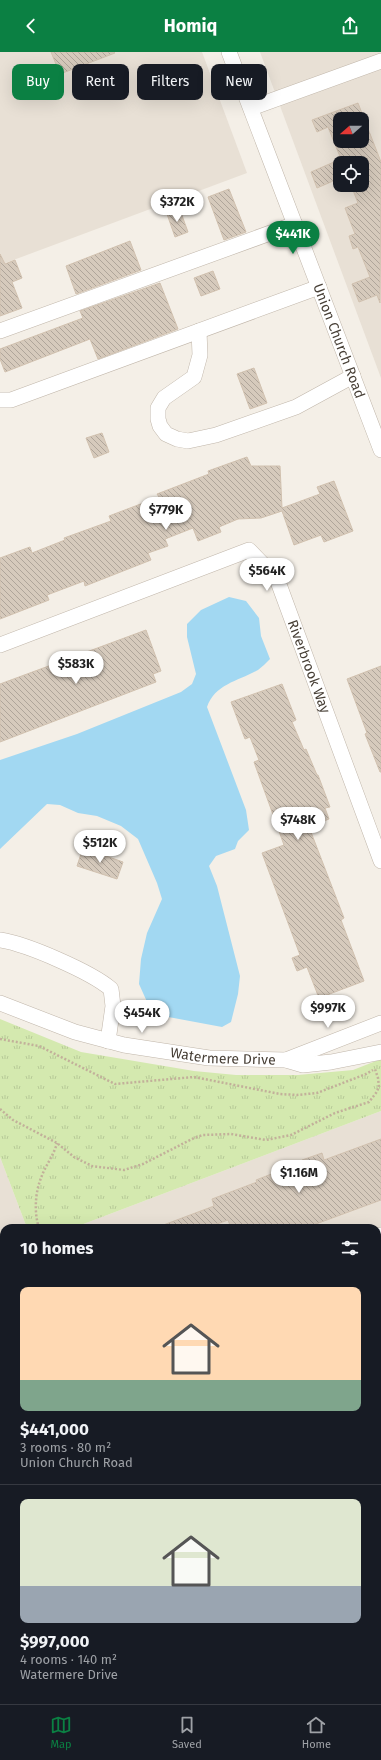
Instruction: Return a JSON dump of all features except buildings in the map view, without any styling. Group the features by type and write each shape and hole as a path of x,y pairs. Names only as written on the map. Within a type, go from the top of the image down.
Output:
{"street":[{"name":"Union Church Road","path":"229,52 381,450"},
{"path":"251,108 380,59"},
{"path":"0,331 295,224"},
{"path":"0,400 11,400 319,287"},
{"path":"199,331 200,355 194,377 164,398 158,408 158,419 160,426 166,434 177,439 188,441 216,435 296,407 354,376"},
{"name":"Riverbrook Way","path":"0,646 249,550 277,579 381,861"},
{"path":"0,940 12,942 56,960 101,980 111,989 113,1006 108,1041"},
{"name":"Watermere Drive","path":"0,1002 75,1032 108,1041 209,1058 286,1060 303,1065 380,1059"},
{"name":"Watermere Drive","path":"286,1060 381,1023"}],"path":[{"path":"0,1038 39,1046 115,1084 194,1077 280,1094 297,1095 324,1091 366,1074 375,1069 380,1059"},
{"path":"0,1109 13,1120 57,1143 74,1157 92,1166 124,1170 143,1164 194,1138 203,1135 231,1134 266,1140 283,1138 291,1135 335,1113 369,1102 379,1087 375,1069"},
{"path":"38,1224 36,1210 37,1192 41,1178 57,1143"}],"shaded area":[{"path":"0,52 202,52 211,76 211,100 220,100 247,173 0,265"},
{"path":"260,52 381,52 381,378 267,71 267,64 264,64"},
{"path":"381,1111 381,1224 84,1224"},
{"path":"0,1157 25,1224 0,1224"}],"green space":[{"path":"0,1019 81,1052 194,1071 236,1075 298,1075 353,1070 381,1059 381,1111 84,1224 25,1224 0,1157"}],"water":[{"path":"229,597 246,601 259,618 261,636 270,659 258,670 222,688 211,699 207,707 246,810 249,830 238,841 235,849 216,856 209,866 217,886 240,976 238,994 231,1022 222,1027 163,1016 148,1004 139,984 141,959 147,933 162,899 157,883 138,839 121,826 97,816 78,813 60,805 47,804 0,849 0,760 77,734 181,692 192,684 196,674 187,637 187,624 201,610"}]}
